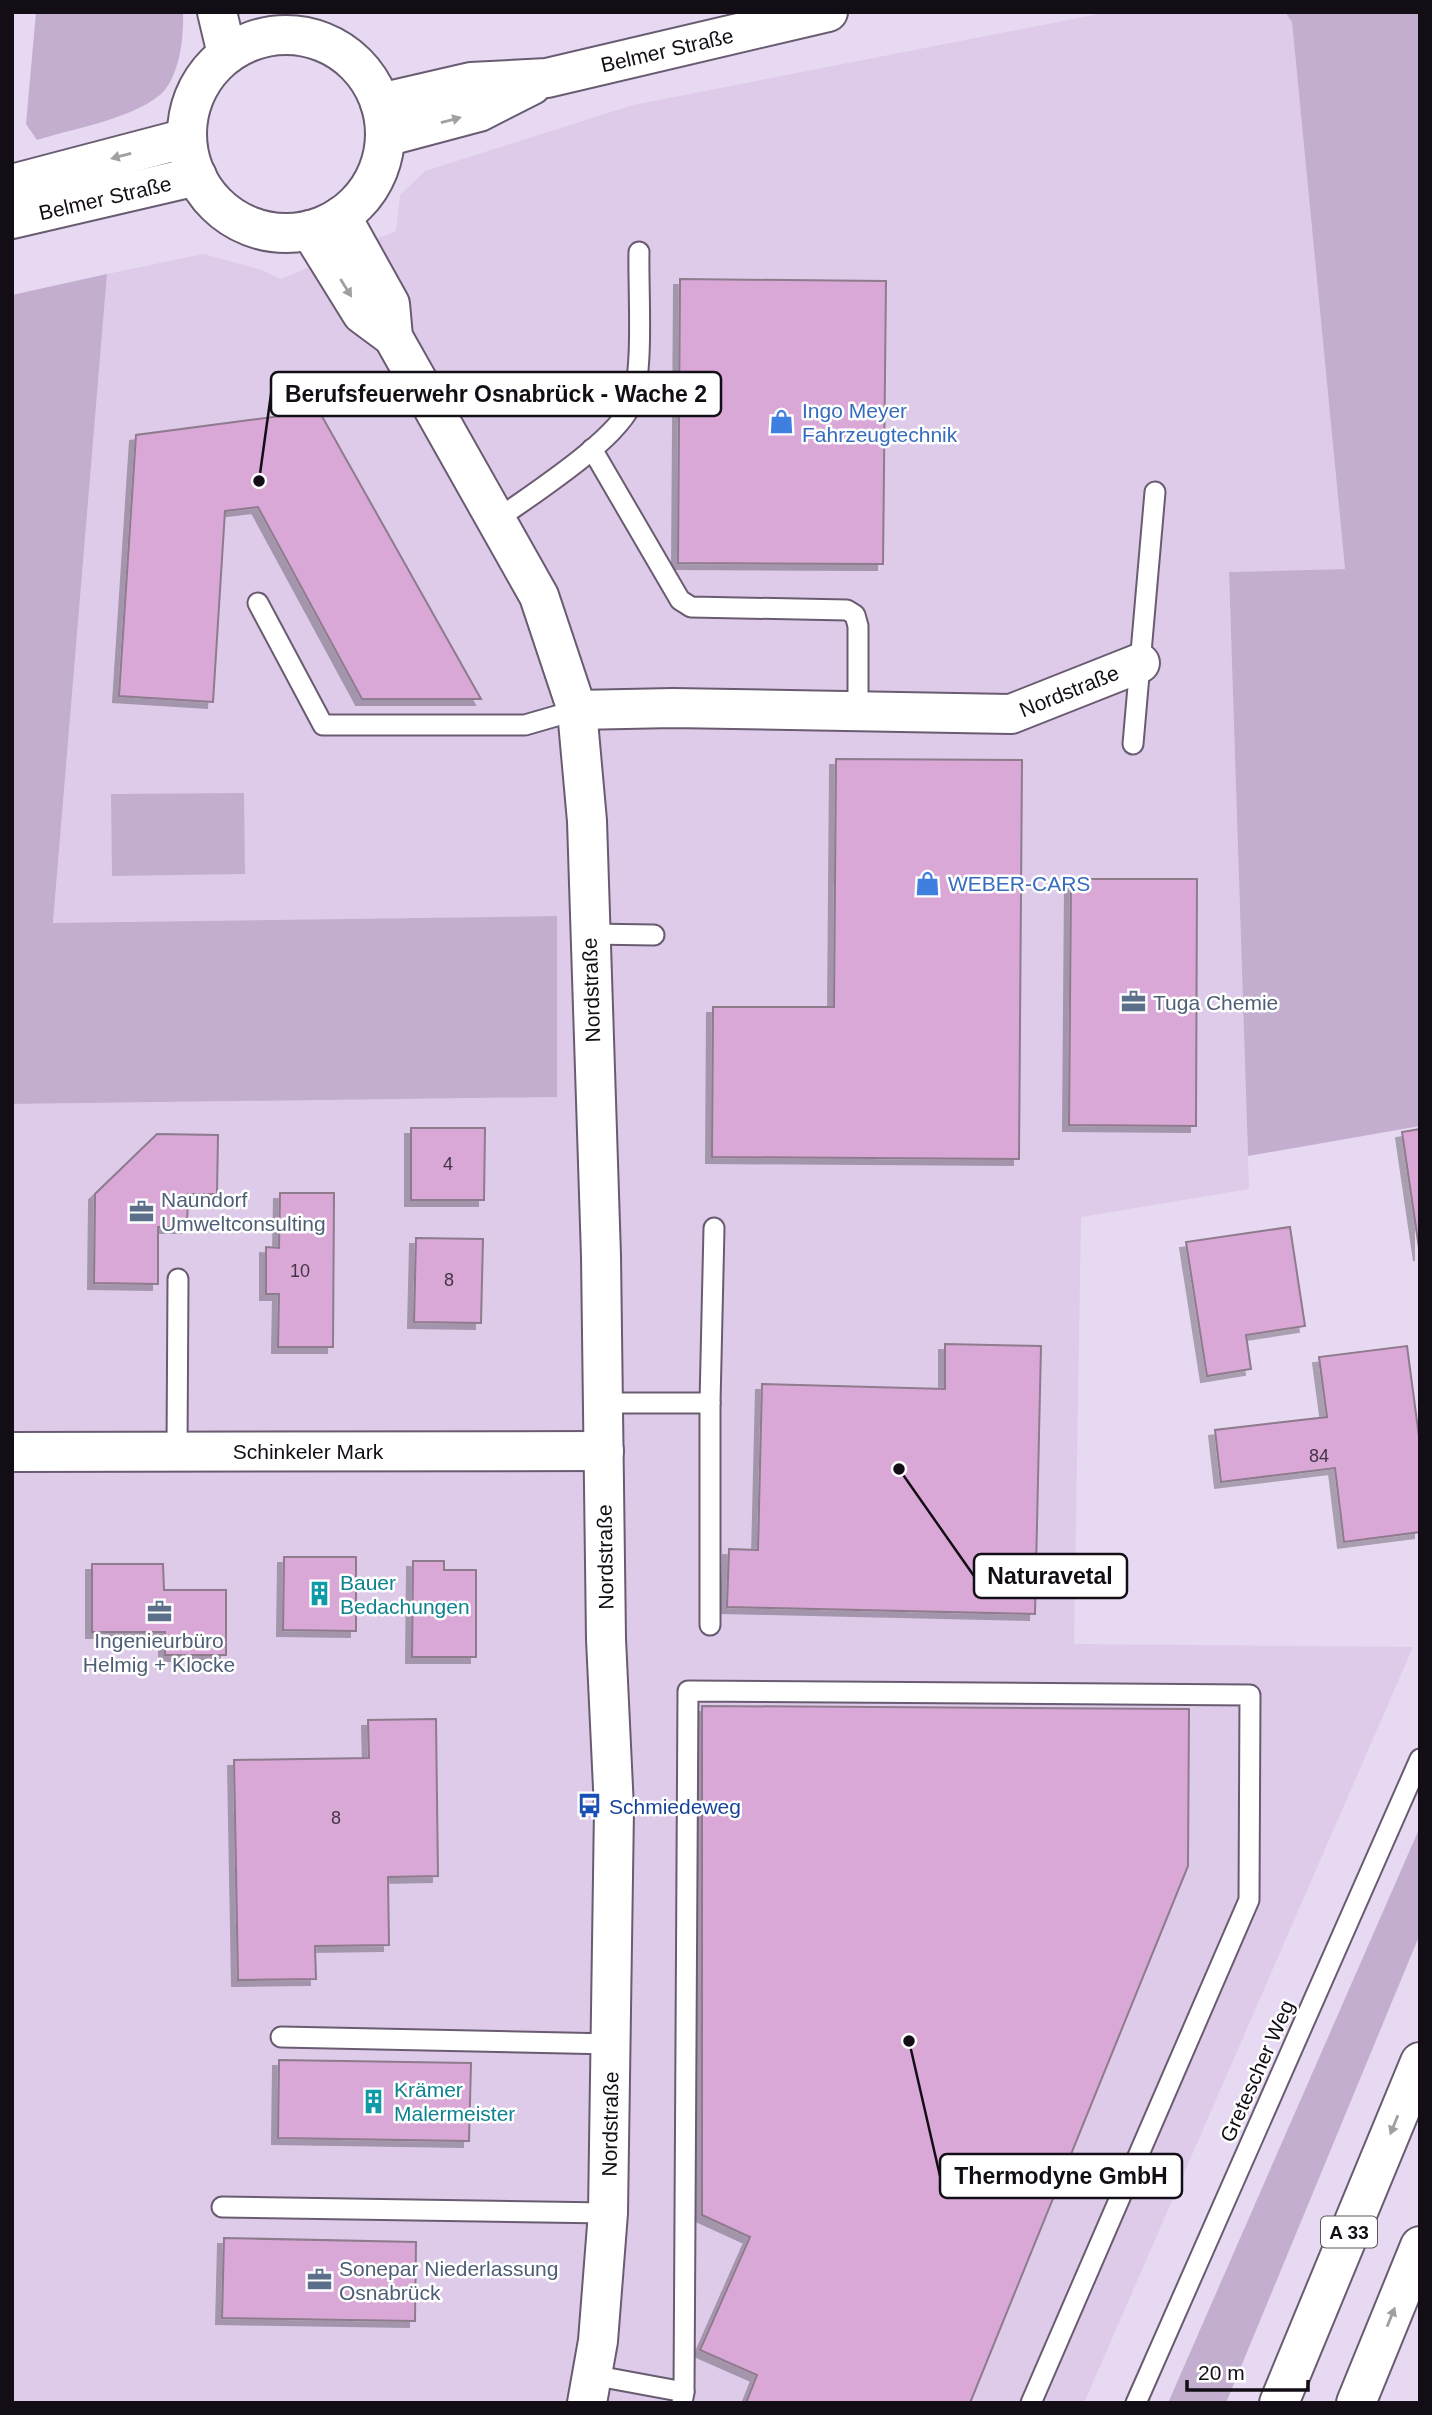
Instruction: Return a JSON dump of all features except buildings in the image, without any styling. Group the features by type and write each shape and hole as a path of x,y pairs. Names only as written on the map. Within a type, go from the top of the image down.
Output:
{"main road":[{"path":"217,12 227,54"},
{"name":"Belmer Straße","path":"383,120 480,112 547,78 828,12"},
{"path":"262,25 320,41 347,55 370,80 383,120 378,171 366,192 325,223 278,233 243,224 206,194 190,163 187,138 189,110 203,78 227,54 257,38 262,25"},
{"name":"Belmer Straße","path":"12,184 187,138"},
{"name":"Belmer Straße","path":"12,219 197,176"},
{"name":"Nordstraße","path":"325,223 362,314 393,337 539,596 577,710 587,821 604,1403 606,1639 614,1809 608,2213 598,2342 589,2389"},
{"name":"Nordstraße","path":"577,710 673,708 1012,714 1140,663"},
{"name":"Schinkeler Mark","path":"12,1452 604,1451"},
{"name":"A 33","path":"1279,2403 1420,2062"},
{"path":"1356,2403 1420,2246"}],"lane":[{"path":"495,521 592,449 614,430 632,403 636,380 639,252"},
{"path":"592,449 680,600 699,607 847,610 855,615 858,712"},
{"path":"1133,744 1155,492"},
{"path":"258,603 323,725 524,725 577,710"},
{"path":"590,934 654,935"},
{"path":"710,1625 710,1403 714,1228"},
{"path":"177,1279 177,1451"},
{"path":"604,1403 710,1403"},
{"path":"589,2389 683,2398 688,1691 1250,1695 1250,1900 1031,2403"},
{"name":"Gretescher Weg","path":"1136,2403 1420,1759"},
{"path":"281,2037 612,2044"},
{"path":"222,2207 608,2213"}],"shaded area":[{"path":"36,12 183,12 180,53 174,74 164,91 139,108 105,121 37,140 26,124"},
{"path":"1109,12 1285,12 1292,22 1345,569 1229,572 1249,1189 1081,1217 1074,1644 1413,1647 1084,2403 12,2403 12,1104 557,1097 557,916 53,924 107,274 203,254 262,270 281,279 396,231 400,195 425,171 633,105"},
{"path":"1285,12 1420,12 1420,1126 1248,1156 1229,572 1345,569 1292,22"},
{"path":"107,274 53,923 557,916 557,1097 12,1104 12,295"},
{"path":"244,793 245,874 112,876 111,794"},
{"path":"1420,1827 1420,1934 1226,2403 1168,2403"}],"place":[{"name":"Ingo Meyer Fahrzeugtechnik","path":"782,422"},
{"name":"Berufsfeuerwehr Osnabrück - Wache 2","path":"259,481"},
{"name":"WEBER-CARS","path":"928,883"},
{"name":"Tuga Chemie","path":"1133,1002"},
{"name":"Naundorf Umweltconsulting","path":"141,1211"},
{"name":"Naturavetal","path":"899,1469"},
{"name":"Bauer Bedachungen","path":"320,1594"},
{"name":"Ingenieurbüro Helmig + Klocke","path":"159,1611"},
{"name":"Schmiedeweg","path":"589,1806"},
{"name":"Thermodyne GmbH","path":"909,2041"},
{"name":"Krämer Malermeister","path":"374,2101"},
{"name":"Sonepar Niederlassung Osnabrück","path":"319,2280"}]}
